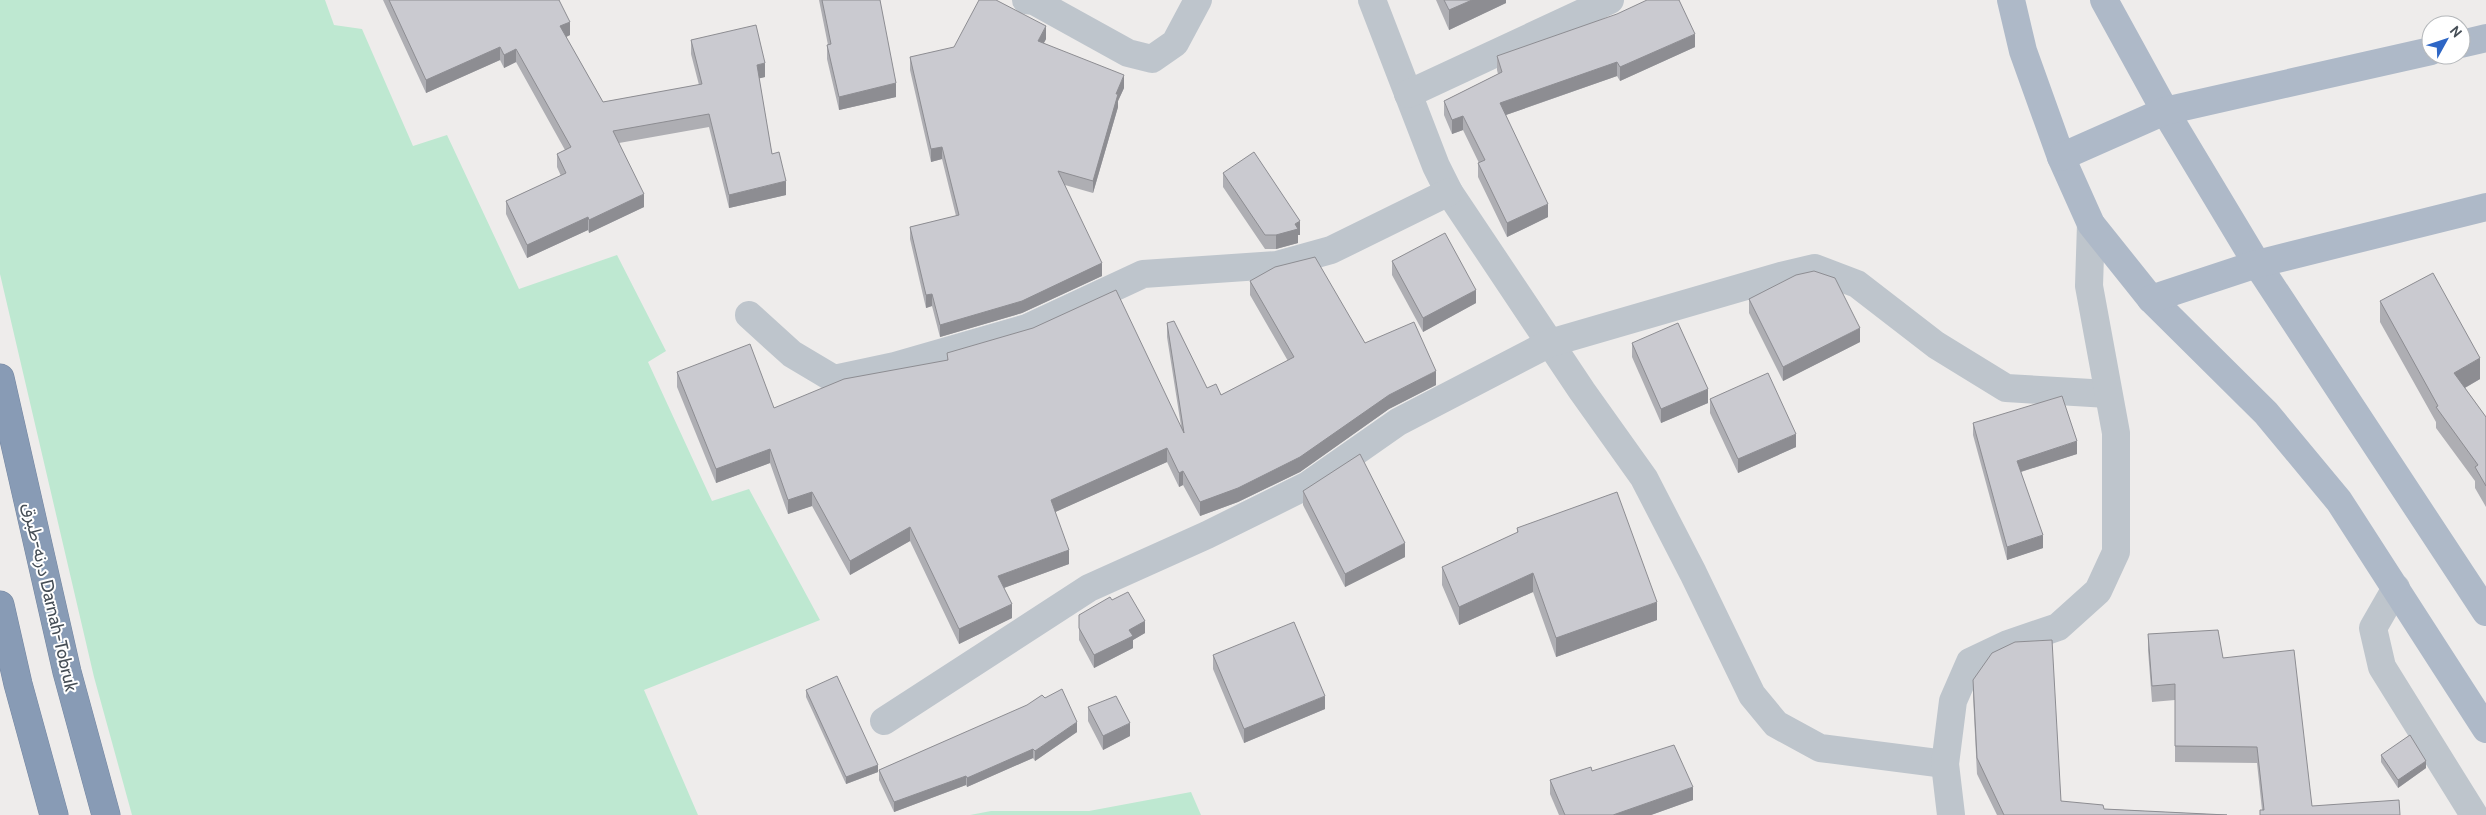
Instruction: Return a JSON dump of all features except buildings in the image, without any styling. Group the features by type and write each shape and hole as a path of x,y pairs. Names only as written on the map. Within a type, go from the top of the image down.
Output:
{"highway":[{"name":"درنه-طبرق Darnah-Tobruk","path":"0,378 67,672 106,815"},
{"path":"0,605 18,684 54,815"}],"main road":[{"path":"2011,0 2023,51 2061,157 2091,224 2151,300 2266,412 2339,501 2486,729"},
{"path":"2104,0 2165,111 2257,264 2486,612"},
{"path":"2471,42 2486,38"},
{"path":"2061,157 2165,111 2421,53"},
{"path":"2151,300 2257,264 2486,207"}],"street":[{"path":"1026,0 1034,1 1128,53 1152,59 1175,43 1198,0"},
{"path":"1372,0 1408,94 1449,192 1550,343 1644,478 1693,572 1752,695 1776,724 1820,748 1945,764"},
{"path":"1408,94 1610,0"},
{"path":"749,314 792,354 834,379 895,366 1027,328 1143,274 1277,265 1331,250 1449,192"},
{"path":"1951,815 1945,764 1953,700 1970,662 2008,644 2058,626 2098,590 2116,552 2116,433 2089,286 2091,224"},
{"path":"884,721 1089,588 1208,535 1308,485 1398,422 1550,343 1781,276 1815,268 1857,284 1936,346 2006,388 2108,394"},
{"path":"2396,588 2373,628 2382,667 2474,815"}],"green space":[{"path":"0,0 325,0 334,25 362,29 413,146 447,135 519,289 617,255 666,351 648,362 712,501 749,489 820,620 644,690 698,815 132,815 94,677 0,274"},
{"path":"1191,792 1201,815 970,815 991,811 1089,811"}]}
